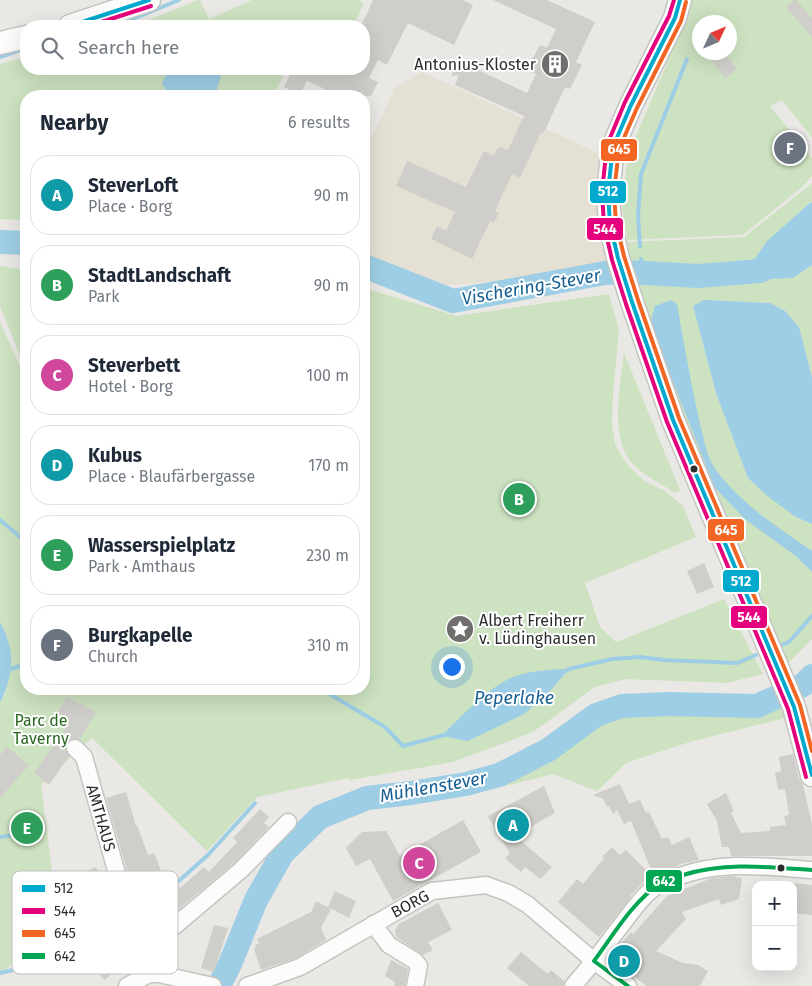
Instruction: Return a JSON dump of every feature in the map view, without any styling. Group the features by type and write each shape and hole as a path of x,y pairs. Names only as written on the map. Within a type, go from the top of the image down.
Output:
{"street":[{"path":"88,20 149,0"},
{"path":"680,0 675,18 631,105 613,147 608,192 610,224 618,258 673,420 794,707 812,775"},
{"path":"0,43 20,38"},
{"name":"AMTHAUS","path":"75,748 84,757 116,871"},
{"path":"178,923 241,870 288,822"},
{"path":"573,986 594,962 633,910 660,883 688,872 727,865 812,870"},
{"name":"BORG","path":"247,986 300,966 432,891 486,885 508,892 527,904 594,962 628,986"},
{"path":"373,924 389,945 416,961 419,966 415,986"},
{"path":"127,986 149,974 159,974 210,985"}],"shaded area":[{"path":"422,72 607,157 611,259 523,279 447,285 370,263 370,138 383,115 394,88"}],"green space":[{"path":"198,0 200,0 209,19 252,0 358,0 364,3 356,20 149,20"},
{"path":"686,0 812,0 812,138 782,100 770,106 812,158 812,176 803,186 743,235 627,240 622,209 628,155 668,61"},
{"path":"20,59 20,75 283,75 276,90 20,90 20,220 0,219 0,64"},
{"path":"812,183 812,203 810,202 794,218 793,278 812,265 812,377 799,327 785,311 770,303 740,302 693,306 716,393 748,478 796,517 812,524 812,639 786,666 646,320 627,242 744,237"},
{"path":"0,266 20,269 20,355 0,306"},
{"name":"Parc de Taverny","path":"370,290 457,316 609,294 619,330 613,394 612,424 615,444 626,463 644,481 665,491 683,506 696,537 585,583 600,627 616,642 724,599 763,674 727,683 626,679 595,687 533,732 453,762 350,780 348,778 257,797 207,851 92,738 41,784 52,871 12,871 12,963 0,975 0,703 6,691 5,631 0,622 0,322 20,367 20,695 370,695"},
{"path":"624,353 680,490 675,493 641,471 631,462 624,451 618,424 618,409"},
{"path":"785,704 789,717 693,741 626,763 597,791 553,774 485,791 534,768 595,723 626,713 759,714"}],"water":[{"path":"166,75 221,75 217,90 166,90 162,83"},
{"path":"811,202 812,265 793,278 768,279 752,263 767,241"},
{"path":"671,300 677,304 697,409 711,462 723,479 746,502 812,551 812,572 797,557 745,519 715,488 650,324 655,306"},
{"path":"704,300 770,303 785,311 799,327 812,377 812,524 796,517 766,495 748,478 716,393 693,306"},
{"path":"0,622 9,643 11,662 8,682 0,703"},
{"name":"Peperlake","path":"569,669 550,691 524,714 468,741 441,736 480,699 496,686 512,677 545,670"}],"building":[{"path":"373,0 463,0 473,5 454,45 408,23 387,65 378,60 369,78 378,82 371,96 370,90 327,90 307,81 302,90 290,90 284,87 290,75 370,75 370,20 364,20"},
{"path":"493,0 547,0 595,22 576,62 582,65 570,89 565,87 546,128 543,133 541,132 520,178 512,174 495,211 499,213 494,223 490,221 472,259 431,239 437,226 446,231 455,212 396,186 407,161 466,187 484,151 494,156 497,149 501,147 508,150 524,116 455,85 459,75 451,76 460,58 475,65 474,68 527,93 536,74 528,70 530,63 540,45 547,48 556,29"},
{"path":"794,0 812,18 812,37 786,7"},
{"path":"711,60 730,60 737,69 725,78"},
{"path":"789,136 802,152 792,160 779,144"},
{"path":"704,563 714,587 697,594 687,571"},
{"path":"67,697 96,712 80,739 73,738 68,741 65,750 69,756 49,785 34,773 66,728 64,726 68,719 57,713"},
{"path":"7,747 29,765 0,798 0,755"},
{"path":"793,754 799,778 803,785 812,824 812,856 731,856 729,847 722,847 717,821 707,804 726,793 734,811 731,813 741,833 770,831 770,827 786,825 784,816 789,815 785,789 778,790 775,773 781,771 779,757"},
{"path":"620,784 629,804 640,800 646,813 649,812 662,839 668,837 672,845 689,837 699,860 680,864 667,870 666,868 653,874 631,821 624,824 617,810 613,814 603,799 593,795"},
{"path":"544,786 555,813 515,836 552,867 540,879 525,867 521,872 505,858 510,854 488,816"},
{"path":"126,792 136,826 148,855 154,853 161,871 127,871 106,798"},
{"path":"260,809 269,817 264,823 269,827 234,863 178,910 178,887 180,888 204,867 209,872 237,842 233,838"},
{"path":"463,820 481,852 393,901 370,859 356,866 346,848 362,832 386,831 400,856"},
{"path":"612,847 620,855 626,850 651,875 630,896 599,937 558,902 577,879 583,884 604,858 602,857"},
{"path":"96,867 98,871 88,871"},
{"path":"732,876 742,878 739,899 721,905 719,899 682,912 686,919 656,951 683,963 698,965 708,971 700,986 647,986 608,959 631,932 633,934 667,896 712,878"},
{"path":"797,883 812,885 812,915 797,913"},
{"path":"335,891 356,901 349,918 328,907"},
{"path":"316,901 331,909 321,928 326,940 296,958 261,970 254,949 256,948 255,945 259,944 257,939 311,912"},
{"path":"438,903 452,930 428,942 433,950 423,955 396,937 395,931 399,924"},
{"path":"214,925 228,928 214,972 201,968"},
{"path":"521,952 548,974 551,970 564,981 563,986 529,986 507,968"},
{"path":"391,960 408,969 405,986 394,986 395,982 385,976"},
{"path":"99,974 111,974 105,980"}],"waterway":[{"path":"130,20 179,0"},
{"path":"0,57 20,50"},
{"path":"640,247 638,215 641,174 687,59"},
{"name":"Vischering-Stever","path":"370,268 453,301 605,273 626,272 698,276 760,271 788,255 812,234"},
{"name":"Vischering-Stever","path":"0,242 20,243"},
{"path":"641,259 644,273"},
{"path":"0,520 20,537"},
{"path":"777,647 789,642 812,616"},
{"name":"Peperlake","path":"566,671 612,659 640,657 664,660 737,663 756,655"},
{"name":"Peperlake","path":"0,660 11,669 20,666"},
{"name":"Mühlenstever","path":"219,986 256,900 282,854 320,817 367,798 466,784 499,775 548,750 596,715 622,706 668,704 757,706 803,685 812,676"},
{"name":"Peperlake","path":"331,695 385,727 403,746 444,735"},
{"path":"178,882 208,855 255,803"},
{"path":"0,837 22,834"},
{"path":"0,973 12,970"}],"transit line":[{"name":"512","path":"88,20 149,0"},
{"name":"544","path":"674,0 669,16 625,102 607,145 602,192 604,225 612,260 626,304 667,422 788,709 806,777"},
{"name":"512","path":"680,0 675,18 631,105 613,147 608,192 610,224 618,258 632,302 673,420 794,707 812,775"},
{"name":"645","path":"686,2 681,21 637,108 619,149 614,192 616,223 638,300 679,418 800,705 812,751"},
{"name":"544","path":"108,20 151,6"},
{"name":"642","path":"628,986 594,961 633,908 663,881 715,868 747,866 812,870"}],"place":[{"name":"Antonius-Kloster","path":"555,64"},
{"name":"Burgkapelle","path":"790,148"},
{"name":"StadtLandschaft","path":"519,499"},
{"name":"Albert Freiherr v. Lüdinghausen","path":"460,629"},
{"name":"SteverLoft","path":"513,825"},
{"name":"Wasserspielplatz","path":"27,828"},
{"name":"Steverbett","path":"419,863"},
{"name":"Kubus","path":"624,961"}]}
